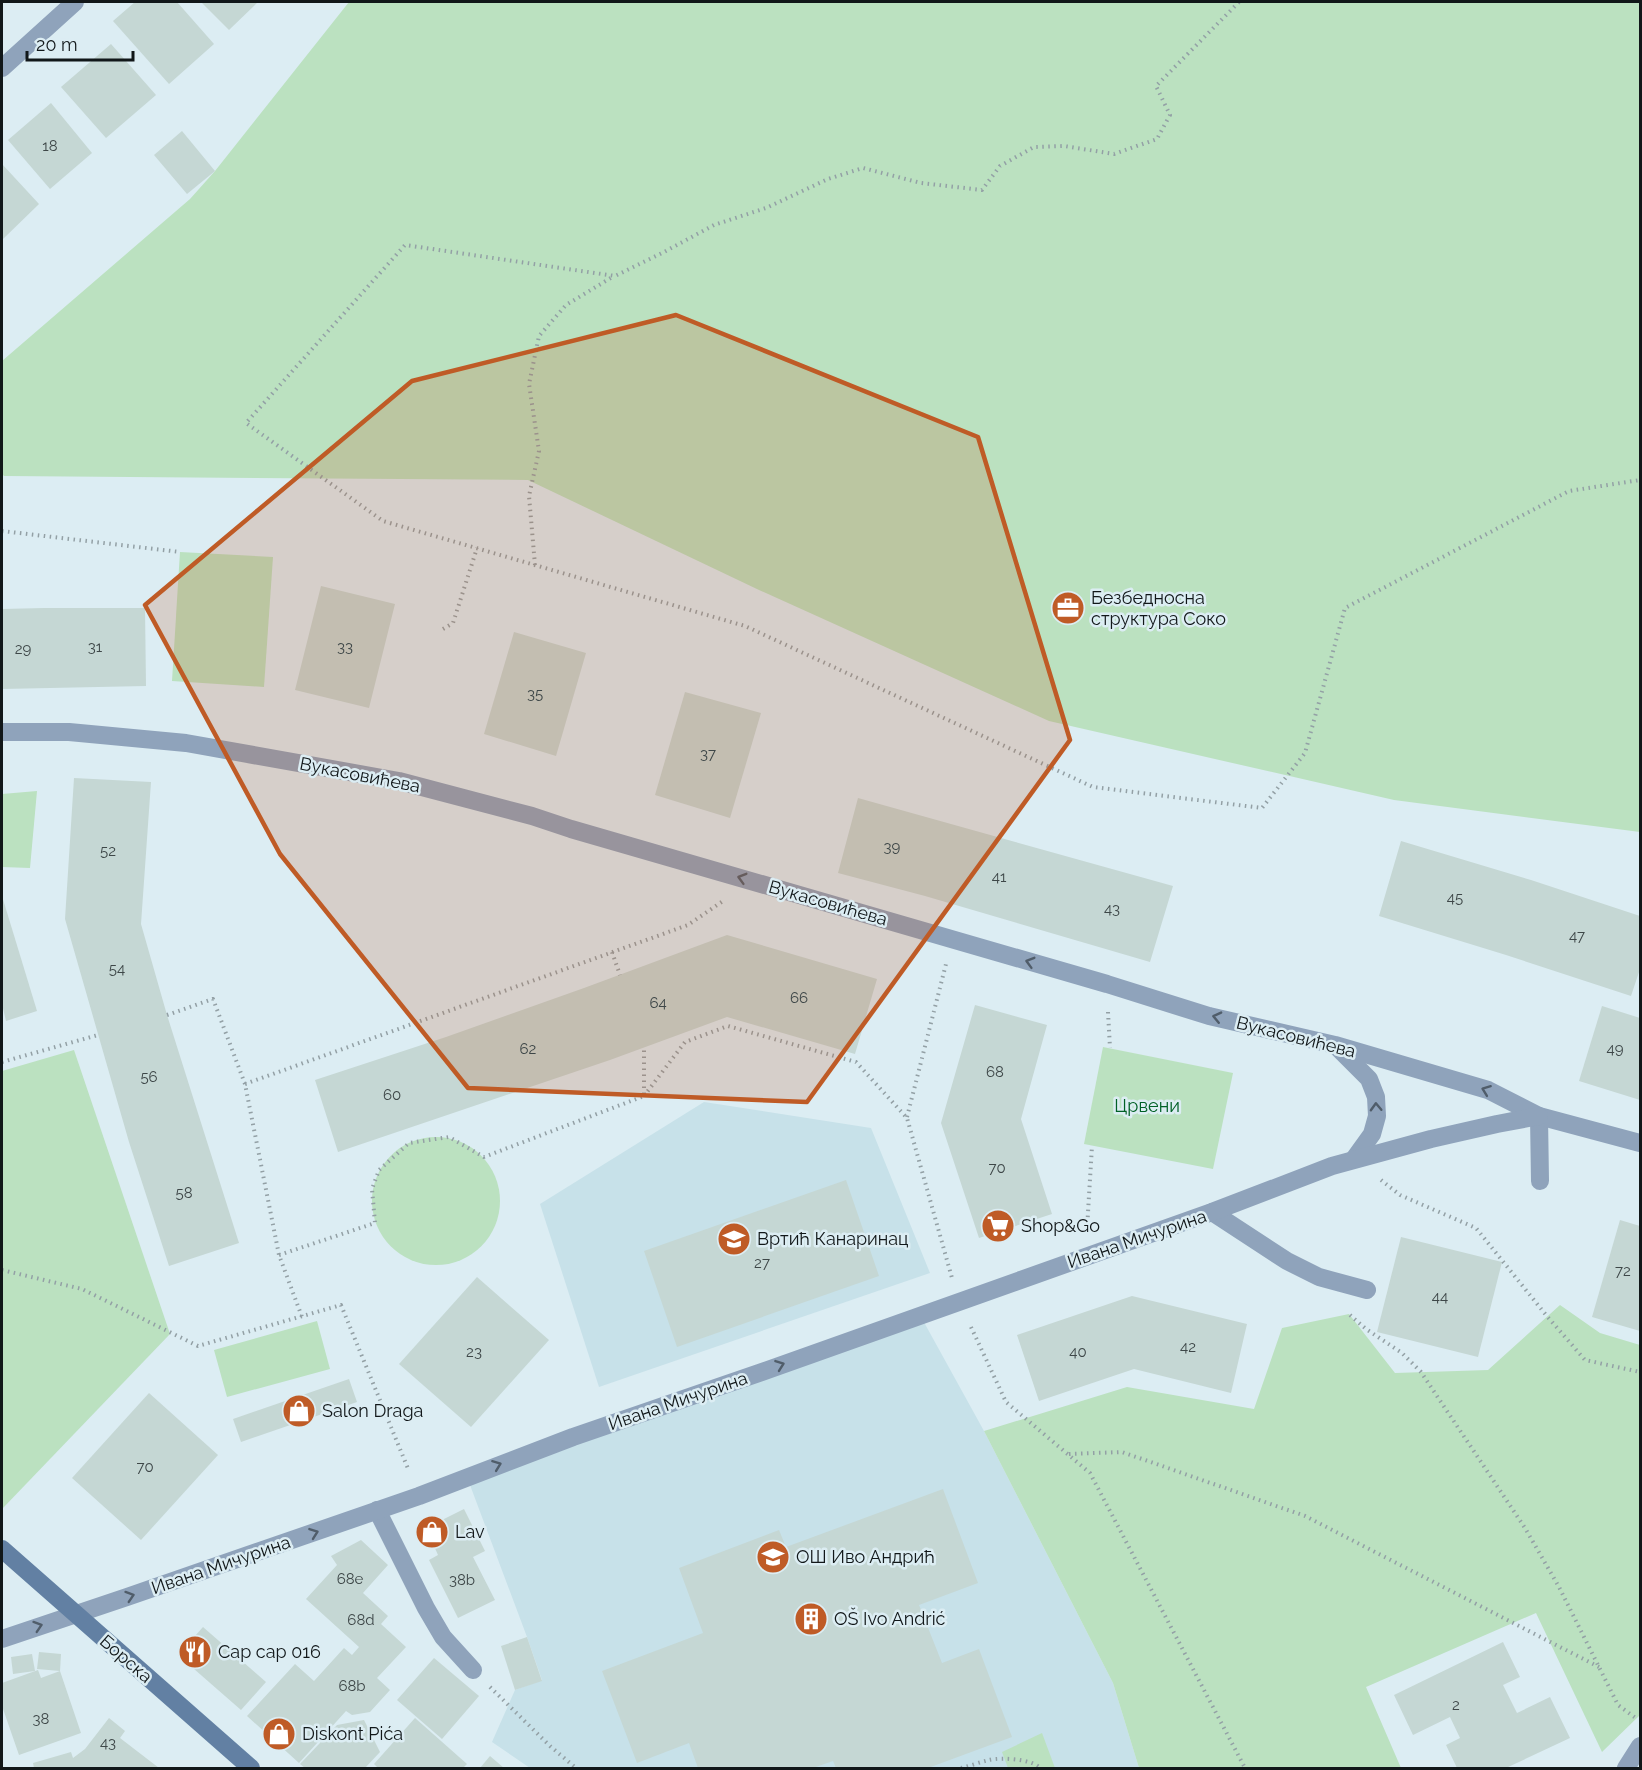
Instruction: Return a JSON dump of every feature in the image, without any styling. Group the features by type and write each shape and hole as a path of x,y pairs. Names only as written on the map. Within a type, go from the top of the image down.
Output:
{"main road":[{"name":"Борска","path":"2,1549 252,1768"}],"street":[{"path":"2,68 75,2"},
{"name":"Вукасовићева","path":"2,732 69,732 186,743 399,781 532,816 1209,1016 1335,1045 1488,1090 1539,1116 1641,1143"},
{"path":"1335,1045 1369,1079 1376,1097 1377,1116 1372,1134 1354,1159"},
{"path":"1539,1116 1540,1180"},
{"name":"Ивана Мичурина","path":"2,1639 419,1496 573,1437 1086,1257 1332,1166 1431,1139 1539,1116"},
{"path":"1212,1212 1287,1261 1319,1277 1367,1290"},
{"path":"377,1510 443,1637 473,1670"},
{"path":"1626,1768 1641,1746"}],"path":[{"path":"535,566 529,496 539,451 529,384 539,336 566,305 615,276 714,225 766,208 828,180 863,168 921,183 982,190 1000,166 1034,147 1064,146 1114,154 1157,139 1170,115 1156,86 1239,2"},
{"path":"615,276 405,244 246,423 383,521 745,626 1093,787 1262,808 1305,753 1345,608 1569,491 1641,480"},
{"path":"2,531 180,552"},
{"path":"443,629 453,623 477,548"},
{"path":"245,1084 688,925"},
{"path":"907,1118 953,939"},
{"path":"612,952 620,975"},
{"path":"167,1015 213,999 245,1084 279,1254 302,1317"},
{"path":"279,1254 375,1223 372,1189 379,1170 409,1143 449,1137 484,1157 644,1096 685,1042 728,1026 856,1062 907,1118 959,1301 1006,1402 1090,1473 1245,1768"},
{"path":"2,1062 98,1035"},
{"path":"644,1096 645,1048"},
{"path":"1086,1257 1092,1146"},
{"path":"1354,1159 1400,1195 1476,1228 1585,1360 1641,1372"},
{"path":"2,1270 82,1289 198,1346 341,1305 419,1496"},
{"path":"1349,1314 1366,1329 1402,1353 1421,1372 1525,1528 1559,1587 1618,1705 1641,1721"},
{"path":"1068,1454 1122,1452 1305,1516 1599,1667"},
{"path":"473,1670 550,1746 576,1768"},
{"path":"961,1768 991,1759 1025,1761 1036,1764 1040,1768"}],"highlighted area":[{"path":"676,315 978,437 1070,740 807,1102 468,1088 280,854 145,605 412,381"}],"shaded area":[{"name":"Вртић Канаринац","path":"704,1102 871,1128 930,1273 599,1387 540,1204"},
{"name":"ОШ Иво Андрић","path":"920,1315 984,1431 1113,1683 1139,1768 530,1768 492,1742 515,1690 542,1680 467,1477"}],"green space":[{"path":"349,2 1640,2 1640,832 1394,800 1049,721 759,590 528,480 4,476 2,474 2,361 190,199 215,171"},
{"path":"180,552 273,557 264,687 172,681"},
{"path":"37,791 30,868 2,867 2,794"},
{"name":"Црвени","path":"1103,1047 1233,1073 1213,1169 1084,1144"},
{"path":"74,1050 170,1334 3,1508 2,1071"},
{"path":"436,1137 461,1141 482,1155 496,1176 500,1201 496,1226 482,1247 461,1261 436,1265 411,1261 390,1247 376,1226 372,1201 376,1176 390,1155 411,1141"},
{"path":"1560,1305 1600,1333 1640,1345 1640,1715 1602,1752 1536,1613 1366,1687 1401,1768 1139,1768 1113,1683 984,1431 1127,1387 1254,1409 1282,1328 1349,1314 1395,1373 1488,1370"},
{"path":"317,1321 330,1369 227,1397 214,1350"},
{"path":"1042,1733 1055,1768 1008,1768 1002,1752"}],"building":[{"path":"135,2 177,2 214,44 169,84 113,21"},
{"path":"201,2 258,2 229,30"},
{"path":"111,44 156,95 106,138 61,87"},
{"path":"51,103 92,153 50,189 8,140"},
{"path":"182,131 215,171 187,194 154,155"},
{"path":"2,164 39,204 2,240"},
{"path":"321,586 395,604 369,708 295,690"},
{"path":"145,608 146,686 2,689 2,609"},
{"path":"514,632 586,653 556,756 484,734"},
{"path":"685,692 761,713 730,818 655,795"},
{"path":"74,778 151,782 141,924 167,1015 239,1243 169,1266 129,1142 65,919"},
{"path":"858,798 1173,886 1150,962 838,873"},
{"path":"1401,841 1640,916 1640,969 1631,996 1379,916"},
{"path":"2,896 37,1011 6,1021 2,1004"},
{"path":"727,935 877,979 855,1054 727,1017 610,1060 338,1152 315,1080 446,1037"},
{"path":"975,1005 1047,1025 1021,1119 1052,1214 979,1238 941,1123"},
{"path":"1602,1006 1640,1018 1640,1100 1579,1081"},
{"path":"846,1180 879,1276 677,1347 644,1251"},
{"path":"1620,1220 1640,1226 1640,1331 1592,1317"},
{"path":"1401,1237 1502,1262 1478,1357 1377,1332"},
{"path":"477,1277 549,1340 471,1427 399,1364"},
{"path":"1132,1296 1247,1324 1231,1393 1134,1369 1039,1401 1017,1335"},
{"path":"349,1379 357,1402 241,1442 233,1419"},
{"path":"149,1393 218,1455 141,1540 72,1478"},
{"name":"OŠ Ivo Andrić","path":"943,1489 978,1583 919,1605 942,1663 979,1649 1012,1737 928,1768 836,1768 833,1761 813,1768 698,1768 689,1743 637,1763 602,1671 703,1633 679,1568 779,1530 786,1547"},
{"path":"464,1509 485,1551 473,1557 495,1600 458,1618 429,1560 438,1555 426,1528"},
{"path":"361,1540 388,1565 363,1593 388,1616 381,1624 406,1647 377,1678 390,1690 370,1712 352,1715 346,1711 299,1763 247,1716 295,1664 314,1681 344,1648 352,1655 359,1647 306,1599 337,1565 331,1556"},
{"path":"203,1627 266,1682 241,1710 178,1655"},
{"path":"527,1637 542,1681 515,1690 501,1646"},
{"path":"1503,1642 1520,1677 1503,1685 1517,1713 1550,1697 1570,1738 1506,1768 1457,1768 1446,1745 1460,1738 1450,1717 1413,1735 1394,1695"},
{"path":"39,1652 61,1654 60,1671 37,1669"},
{"path":"32,1654 35,1671 13,1674 11,1657"},
{"path":"434,1658 479,1696 442,1739 397,1700"},
{"path":"38,1670 41,1678 60,1671 81,1733 19,1755 2,1706 2,1683"},
{"path":"109,1718 125,1731 120,1738 159,1768 34,1768 33,1763 71,1752 73,1758 85,1749"},
{"path":"415,1718 467,1764 463,1768 378,1768 374,1764"},
{"path":"364,1720 380,1752 365,1768 305,1768 300,1764 337,1725"},
{"path":"490,1756 504,1768 480,1768"}],"place":[{"name":"Безбедносна структура Соко","path":"1068,608"},
{"name":"Shop&Go","path":"998,1226"},
{"name":"Вртић Канаринац","path":"734,1239"},
{"name":"Salon Draga","path":"299,1411"},
{"name":"Lav","path":"432,1532"},
{"name":"ОШ Иво Андрић","path":"773,1557"},
{"name":"OŠ Ivo Andrić","path":"811,1619"},
{"name":"Cap cap 016","path":"195,1652"},
{"name":"Diskont Pića","path":"279,1734"}]}
